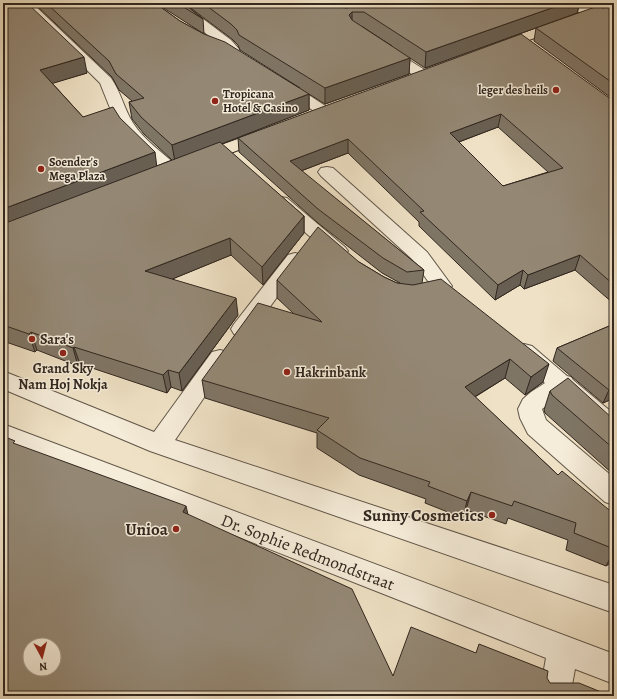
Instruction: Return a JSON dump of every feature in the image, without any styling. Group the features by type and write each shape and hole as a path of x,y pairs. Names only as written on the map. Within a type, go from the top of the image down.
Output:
{"main road":[{"path":"485,51 614,5"},
{"path":"156,176 171,170 231,157 281,128"}],"street":[{"path":"174,3 226,43 232,49 232,53"},
{"path":"575,3 590,13"},
{"path":"19,4 106,81 111,88 124,122 130,130 171,170"},
{"path":"195,36 214,47 232,53 246,61"},
{"path":"520,39 532,48"},
{"path":"375,44 423,75"},
{"path":"272,78 324,112"},
{"path":"327,172 420,256 448,291 423,294"},
{"path":"266,188 316,233 351,261"},
{"path":"159,444 278,280 316,233"},
{"path":"509,339 563,383 614,428"},
{"path":"3,380 159,444 614,599"},
{"path":"563,383 532,402 530,408 531,417 537,427 614,494"},
{"name":"Dr. Sophie Redmondstraat","path":"3,434 614,669"},
{"path":"556,692 563,650"}],"building":[{"path":"3,3 27,3 84,57 40,70 83,117 113,107 120,118 155,152 3,209"},
{"path":"46,3 155,3 180,21 204,34 225,42 309,94 172,145 141,117 129,102 144,98 116,74 109,61"},
{"path":"177,3 183,3 203,19"},
{"path":"203,3 331,3 336,7 348,8 349,3 566,3 426,52 364,12 352,12 349,15 352,20 410,58 325,88 239,35 237,30 231,24"},
{"path":"614,4 614,84 536,28 598,6 603,8"},
{"path":"521,34 614,100 614,285 580,255 528,275 523,270 498,285 420,212 424,211 348,139 290,161 424,270 407,272 383,258 318,209 238,138","holes":["501,114 563,168 503,186 450,133"]},
{"path":"220,142 304,216 262,267 230,238 145,271 236,298 179,373 168,370 163,375 74,347 73,348 31,332 29,334 3,325 3,224"},
{"path":"318,227 359,262 397,283 413,285 441,279 549,364 531,377 510,359 465,387 558,475 562,471 614,514 614,549 574,533 576,523 514,501 512,506 471,492 467,501 428,486 430,482 360,458 317,430 329,418 202,380 258,303 322,322 277,280"},
{"path":"614,324 614,388 609,390 557,348"},
{"path":"568,378 612,418 614,418 614,449 552,395 550,391"},
{"path":"3,436 15,441 13,443 186,506 183,512 352,589 393,676 411,627 476,653 479,644 548,671 547,678 550,683 579,683 611,696 3,696"}],"place":[{"name":"leger des heils","path":"556,90"},
{"name":"Tropicana Hotel & Casino","path":"215,101"},
{"name":"Soender's Mega Plaza","path":"41,169"},
{"name":"Sara's","path":"32,339"},
{"name":"Grand Sky Nam Hoj Nokja","path":"63,353"},
{"name":"Hakrinbank","path":"287,372"},
{"name":"Sunny Cosmetics","path":"492,515"},
{"name":"Unioa","path":"176,529"}]}
